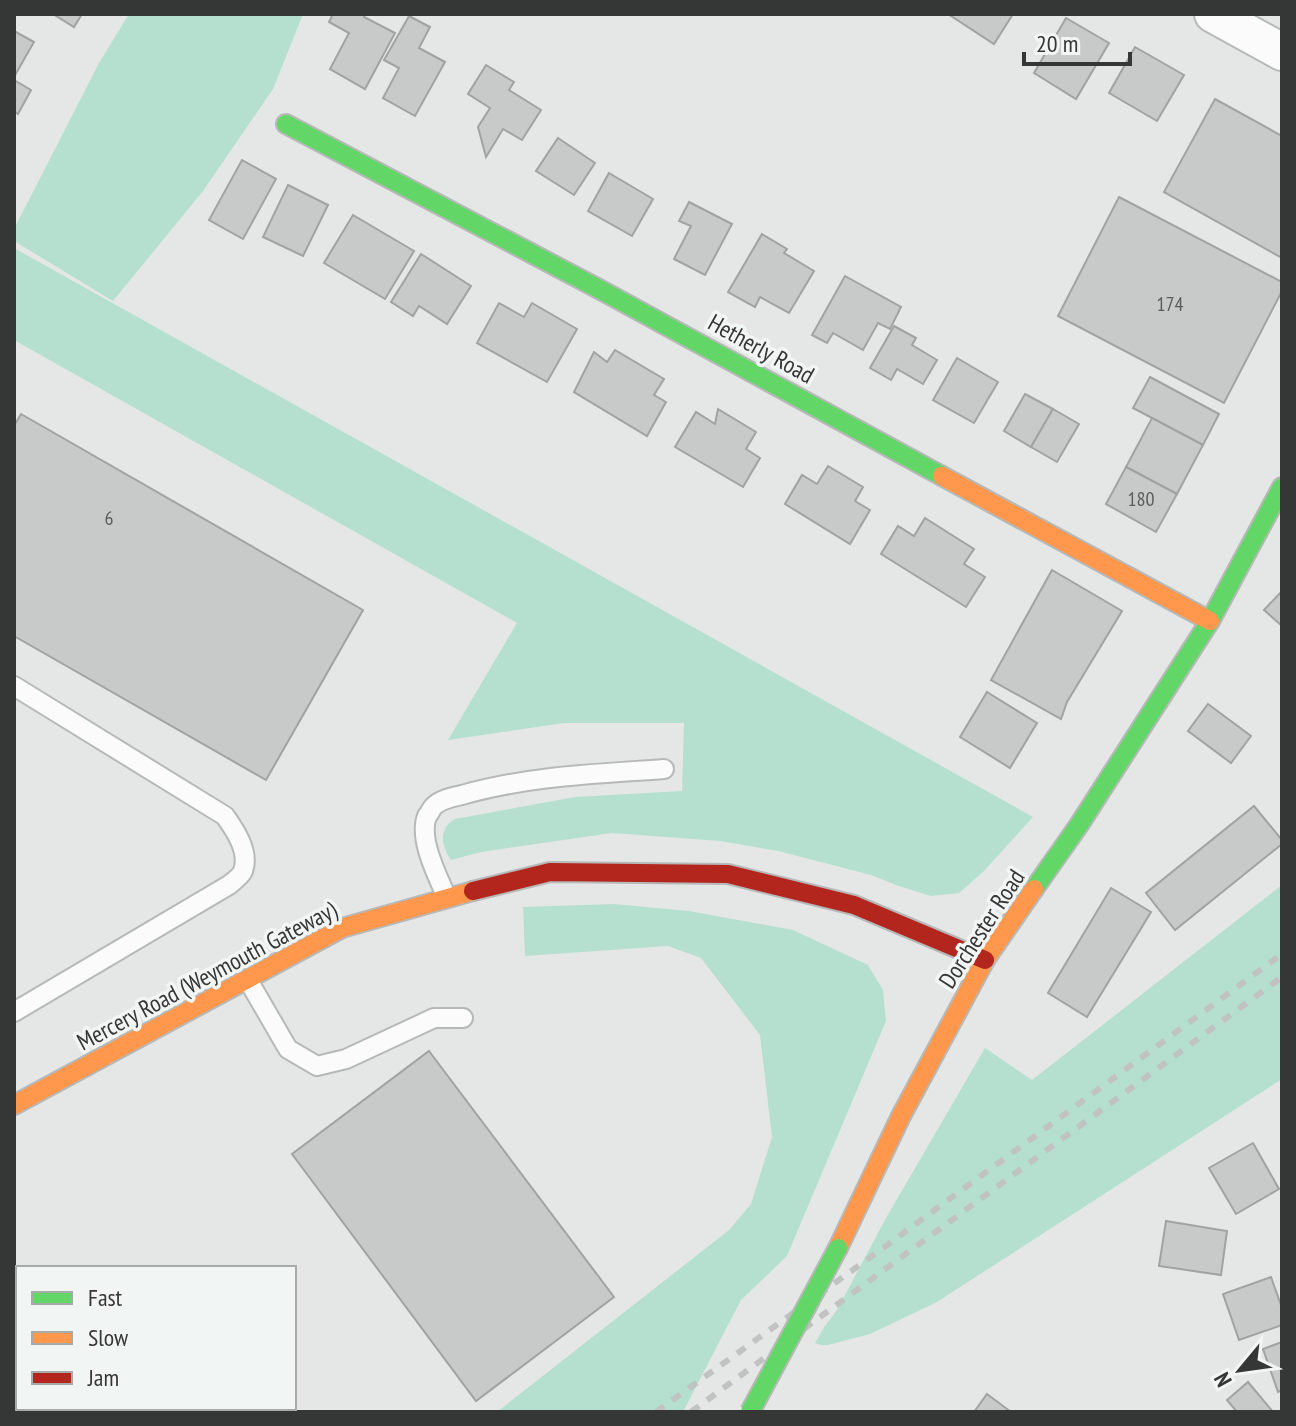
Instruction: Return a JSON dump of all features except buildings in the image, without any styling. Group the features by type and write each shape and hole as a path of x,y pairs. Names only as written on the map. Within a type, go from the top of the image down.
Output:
{"street":[{"path":"1213,14 1282,52"},
{"name":"Hetherly Road","path":"286,124 599,289 1210,621"},
{"name":"Dorchester Road","path":"750,1412 838,1248 901,1116 985,960 1079,825 1210,621 1281,491"},
{"name":"Mercery Road (Weymouth Gateway)","path":"14,1105 342,928 550,872 728,874 854,905 985,960"}],"lane":[{"path":"14,686 225,816 242,845 244,860 243,873 229,885 14,1012"},
{"path":"447,898 427,848 424,830 427,817 434,806 443,800 493,786 546,778 664,769"},
{"path":"248,980 288,1049 317,1066 346,1059 434,1018 463,1018"}],"green space":[{"path":"129,14 303,14 273,89 203,191 113,301 14,241 14,229 99,63"},
{"path":"14,248 1033,817 983,872 959,893 931,896 871,875 778,851 720,841 612,833 481,852 451,860 443,838 446,828 455,819 575,797 682,791 684,723 564,723 448,740 517,623 14,340"},
{"path":"1282,885 1282,1079 937,1302 870,1334 828,1345 815,1343 837,1310 886,1218 985,1048 1032,1080"},
{"path":"614,904 689,911 793,930 868,965 883,990 886,1021 787,1256 741,1300 683,1412 497,1412 729,1230 751,1204 772,1137 760,1035 701,958 668,946 525,956 523,907"}],"railway":[{"path":"656,1412 1282,954"},
{"path":"691,1412 1282,977"}],"traffic: fast":[{"path":"286,124 599,289 942,476"},
{"path":"1034,889 1079,825 1210,621 1282,487"},
{"path":"750,1412 838,1248"}],"traffic: slow":[{"path":"942,476 1210,621"},
{"path":"838,1248 901,1116 985,960 1034,889"},
{"path":"14,1105 342,928 473,891"}],"traffic: jam":[{"path":"473,891 550,872 728,874 854,905 985,960"}]}
